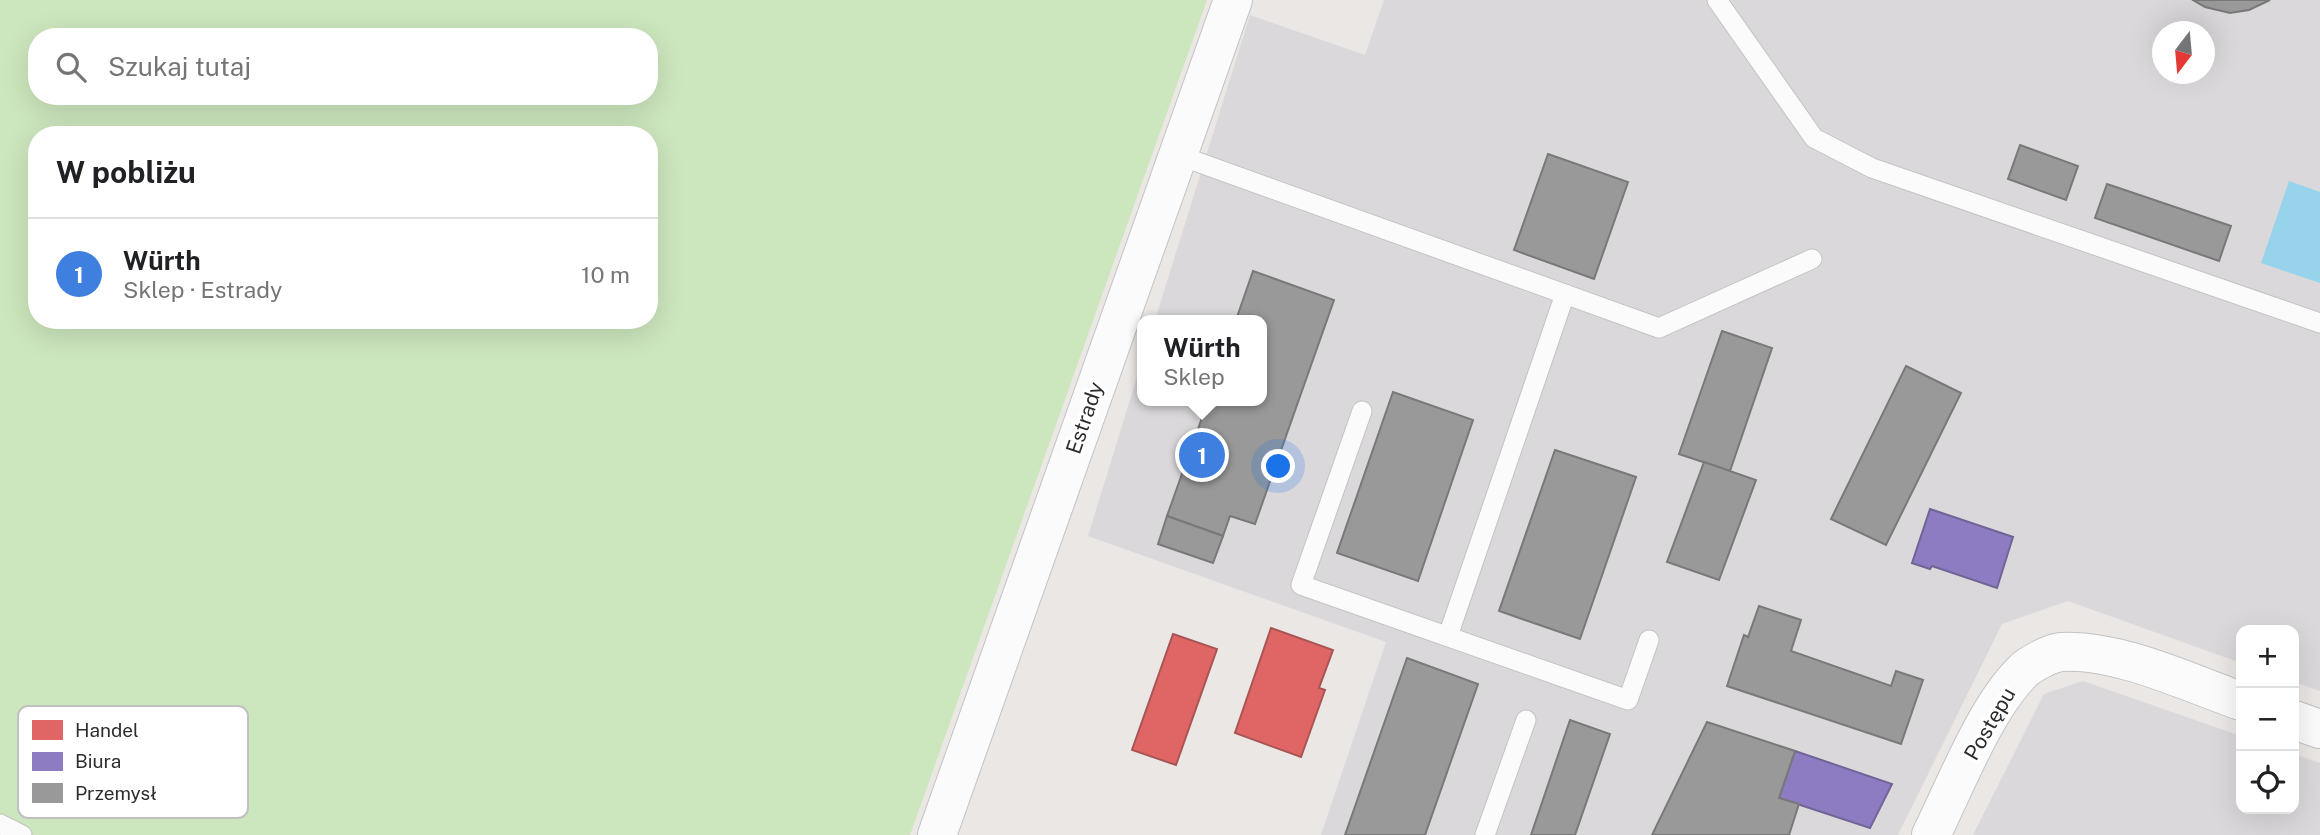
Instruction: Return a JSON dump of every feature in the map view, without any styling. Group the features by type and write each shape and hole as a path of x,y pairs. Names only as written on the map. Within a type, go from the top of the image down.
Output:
{"main road":[{"name":"Estrady","path":"937,835 1233,0"},
{"name":"Postępu","path":"1931,835 1991,714 2024,670 2058,652 2095,653 2149,668 2236,699"},
{"path":"2299,722 2320,729"}],"lane":[{"path":"1717,0 1814,138 1872,168 2320,323"},
{"path":"1178,155 1659,328 1812,259"},
{"path":"1448,636 1565,294"},
{"path":"1363,411 1301,585 1628,700 1648,640"},
{"path":"1485,835 1526,720"},
{"path":"0,824 22,835"}],"shaded area":[{"path":"1384,0 2320,0 2320,691 2299,684 2299,625 2236,625 2236,661 2068,601 2002,624 1898,835 1321,835 1386,642 1088,536 1137,377 1137,406 1267,406 1267,315 1157,315 1250,15 1365,55"},
{"path":"2083,681 2236,734 2236,814 2299,814 2299,756 2320,763 2320,835 1973,835 2044,694"}],"green space":[{"path":"0,0 1207,0 910,835 0,835"}],"water":[{"path":"2289,181 2320,192 2320,283 2261,263"}],"building: Handel":[{"path":"1271,628 1333,650 1319,688 1325,690 1301,757 1235,733"},
{"path":"1173,634 1217,649 1176,765 1132,750"}],"building: Biura":[{"path":"1930,509 2013,537 1997,588 1932,566 1930,569 1912,563"},
{"path":"1795,751 1892,784 1870,828 1779,798"}],"building: Przemysł":[{"path":"2193,0 2270,0 2249,10 2230,13 2205,7"},
{"path":"2020,145 2078,166 2066,200 2008,179"},
{"path":"1548,154 1628,182 1594,279 1514,250"},
{"path":"2107,184 2231,226 2219,261 2095,218"},
{"path":"1253,271 1334,300 1255,524 1230,516 1223,536 1167,516 1206,406 1267,406 1267,315 1238,315"},
{"path":"1722,331 1772,348 1730,471 1679,454"},
{"path":"1906,366 1961,393 1886,545 1831,519"},
{"path":"1393,392 1473,420 1418,581 1337,553"},
{"path":"1555,450 1636,477 1580,639 1499,611"},
{"path":"1704,462 1756,480 1719,580 1667,562"},
{"path":"1167,516 1223,536 1213,563 1158,544"},
{"path":"1759,606 1801,620 1791,651 1891,686 1896,671 1923,680 1901,744 1727,686 1744,635 1748,637"},
{"path":"1407,658 1478,684 1425,835 1345,835"},
{"path":"1570,720 1610,734 1575,835 1531,835"},
{"path":"1707,722 1795,751 1779,798 1799,804 1789,835 1652,835"}],"place":[{"name":"Würth","path":"1202,455"}]}
